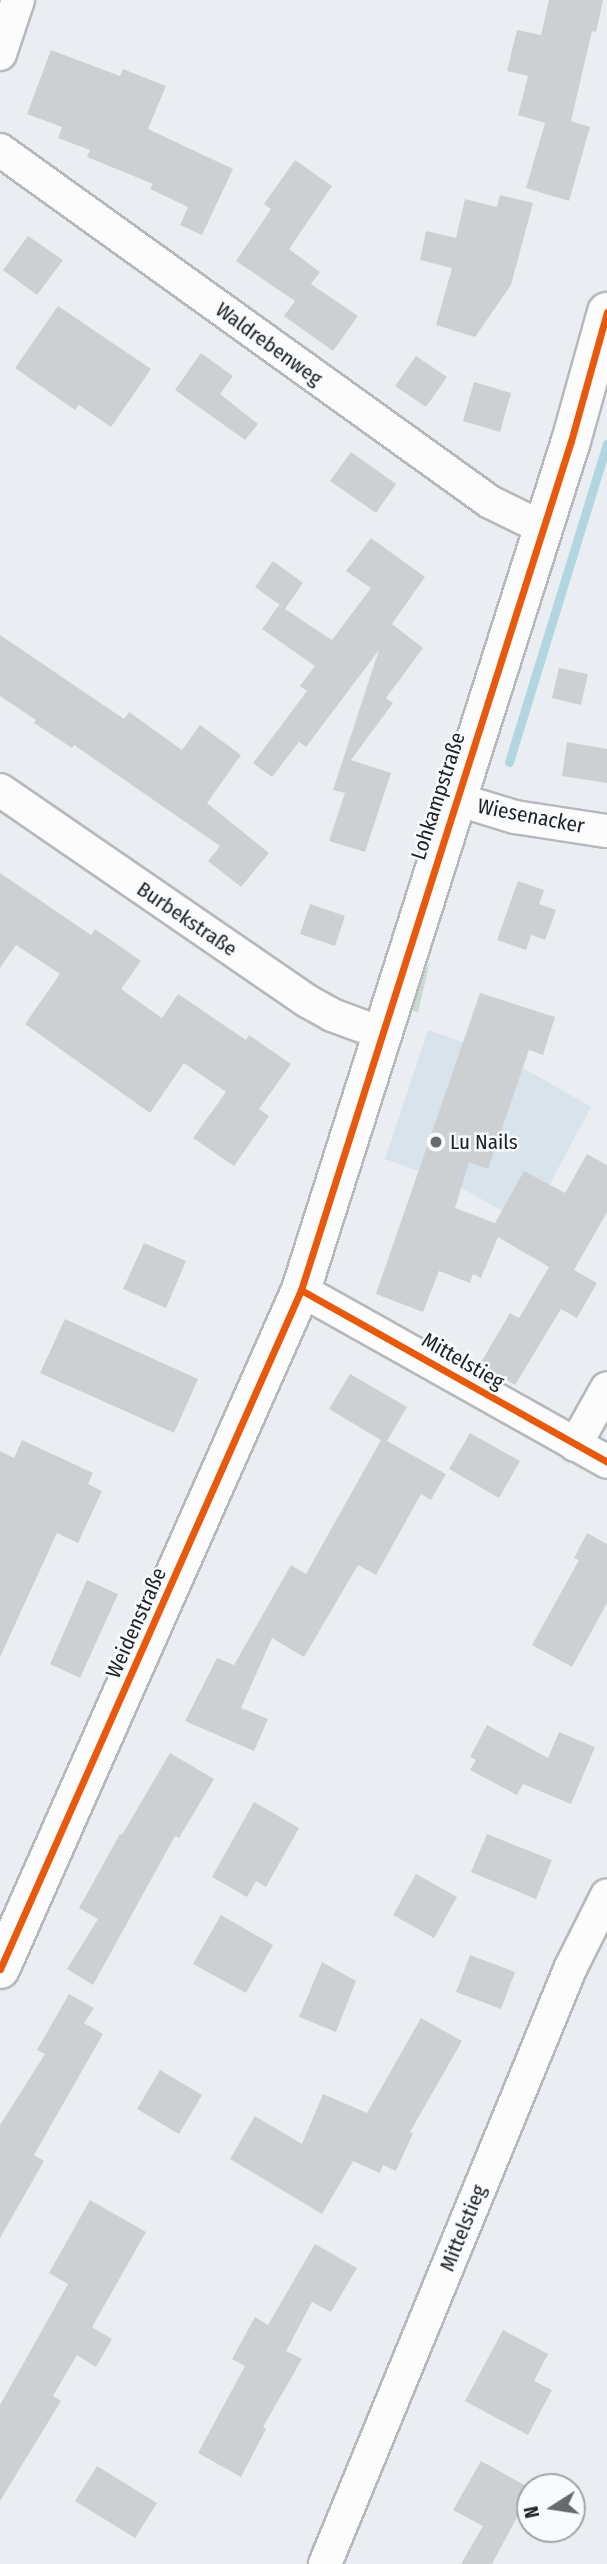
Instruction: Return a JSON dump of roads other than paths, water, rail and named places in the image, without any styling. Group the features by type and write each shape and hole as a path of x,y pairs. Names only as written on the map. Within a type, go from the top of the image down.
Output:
{"street":[{"path":"0,54 18,0"},
{"name":"Waldrebenweg","path":"0,150 490,502 543,528"},
{"name":"Lohkampstraße","path":"301,1290 543,528 607,312"},
{"name":"Burbekstraße","path":"0,790 307,1001 381,1033"},
{"name":"Wiesenacker","path":"456,799 515,817 607,831"},
{"name":"Mittelstieg","path":"301,1290 607,1462"},
{"name":"Weidenstraße","path":"0,1969 301,1290"},
{"path":"575,1445 607,1388"},
{"name":"Mittelstieg","path":"325,2564 571,1967 607,1895"}],"waterway":[{"path":"509,762 607,444"}],"place":[{"name":"Lu Nails","path":"436,1142"}]}
